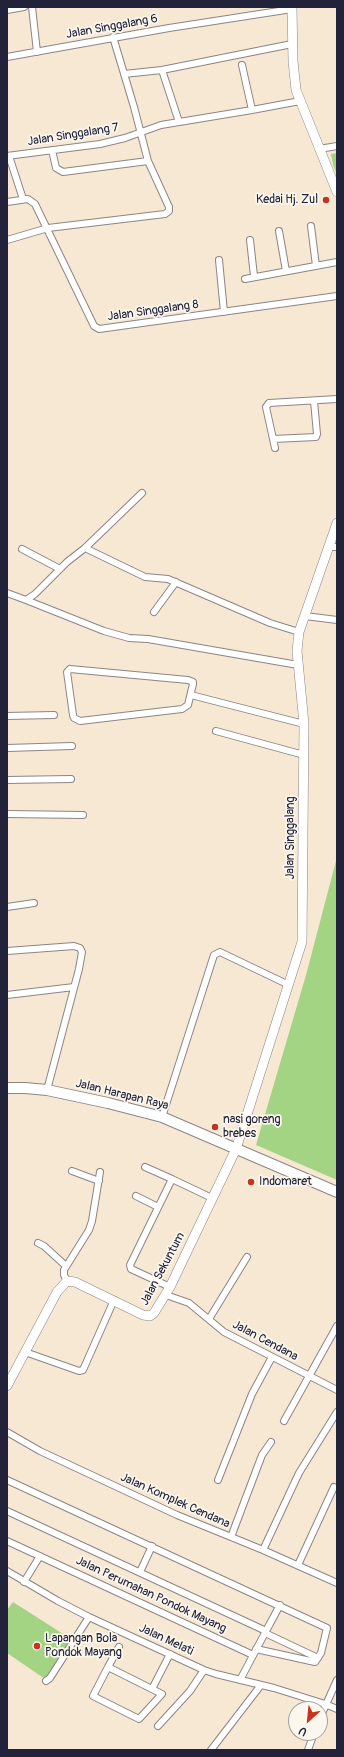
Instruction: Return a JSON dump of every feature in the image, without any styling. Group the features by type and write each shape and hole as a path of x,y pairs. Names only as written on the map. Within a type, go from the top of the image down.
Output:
{"main road":[{"path":"292,8 294,79 300,101 337,192"},
{"name":"Jalan Singgalang","path":"236,1148 289,985 303,936 304,724 297,651 299,632 333,547 337,523"},
{"name":"Jalan Harapan Raya","path":"7,1088 47,1090 108,1103 162,1117 337,1192"},
{"name":"Jalan Sekuntum","path":"66,1281 75,1282 143,1315 150,1316 154,1313 168,1291 236,1148"},
{"path":"7,1386 57,1292 66,1281"}],"street":[{"path":"7,10 24,7"},
{"path":"32,7 37,52"},
{"name":"Jalan Singgalang 6","path":"7,57 292,8"},
{"path":"7,240 48,228 167,213 169,208 148,161 141,132 113,38"},
{"path":"124,74 162,70 292,44"},
{"path":"242,65 252,110"},
{"path":"162,70 179,122"},
{"name":"Jalan Singgalang 7","path":"8,156 100,144 125,138 153,127 300,101"},
{"path":"319,149 337,146"},
{"path":"52,150 56,168 62,172 148,161"},
{"path":"7,202 23,199 8,156"},
{"name":"Jalan Singgalang 8","path":"23,199 28,199 36,204 94,326 99,329 337,296"},
{"path":"311,226 316,266"},
{"path":"279,231 286,271"},
{"path":"250,240 254,276"},
{"path":"219,260 224,312"},
{"path":"245,279 254,276 337,262"},
{"path":"275,448 266,407 268,404 337,399"},
{"path":"273,439 316,437 314,401"},
{"path":"26,600 35,594 60,569 85,548 142,493"},
{"path":"85,548 145,577 168,579 270,623 299,632"},
{"path":"22,550 60,569"},
{"path":"154,612 176,582"},
{"path":"7,593 104,631 129,638 170,643 298,665"},
{"path":"305,616 337,620"},
{"path":"72,669 188,680 193,684 191,695 188,705 182,709 77,720 73,715 68,670 72,669"},
{"path":"191,695 304,724"},
{"path":"7,716 54,715"},
{"path":"216,731 304,755"},
{"path":"7,748 72,746"},
{"path":"7,780 71,779"},
{"path":"7,814 84,815"},
{"path":"7,907 34,903"},
{"path":"7,951 77,946 82,952 47,1090"},
{"path":"162,1117 216,952 220,952 289,985"},
{"path":"7,995 74,987"},
{"path":"145,1167 212,1198"},
{"path":"72,1171 99,1181"},
{"path":"66,1281 64,1275 66,1266 89,1230 100,1172"},
{"path":"136,1196 158,1207 172,1179"},
{"name":"Jalan Cendana","path":"158,1207 130,1266 132,1269 178,1298 189,1303 224,1332 309,1377 337,1390"},
{"path":"38,1243 44,1246 66,1266"},
{"path":"209,1319 247,1257"},
{"path":"25,1352 79,1371 83,1370 114,1300"},
{"path":"284,1421 337,1326"},
{"path":"218,1480 252,1394 272,1357"},
{"path":"263,1550 299,1473 337,1412"},
{"name":"Jalan Komplek Cendana","path":"7,1432 40,1451 177,1516 263,1550 337,1583"},
{"path":"231,1537 262,1455 271,1442"},
{"path":"7,1480 326,1626 327,1633 318,1658"},
{"path":"298,1565 334,1487"},
{"name":"Jalan Perumahan Pondok Mayang","path":"7,1511 140,1572 318,1658 315,1662 310,1662 254,1652 7,1541"},
{"name":"Jalan Perumahan Pondok Mayang","path":"140,1572 152,1546"},
{"path":"24,1582 40,1556"},
{"name":"Jalan Melati","path":"7,1571 24,1582 89,1617 204,1670 315,1701"},
{"path":"240,1680 280,1605"},
{"path":"46,1681 50,1678 89,1617"},
{"path":"108,1667 162,1694 139,1719 93,1696 108,1667 119,1647"},
{"path":"152,1689 170,1654"},
{"path":"158,1726 190,1691 204,1670"},
{"path":"326,1701 337,1680"},
{"path":"211,1750 261,1685"}],"green space":[{"path":"337,153 337,174 333,165 331,154"},
{"path":"337,857 337,1180 256,1145 306,975"},
{"name":"Lapangan Bola Pondok Mayang","path":"13,1602 71,1639 45,1679 7,1653 7,1610"}],"place":[{"name":"Kedai Hj. Zul","path":"326,200"},
{"name":"nasi goreng brebes","path":"215,1127"},
{"name":"Indomaret","path":"251,1182"},
{"name":"Lapangan Bola Pondok Mayang","path":"37,1646"}]}
